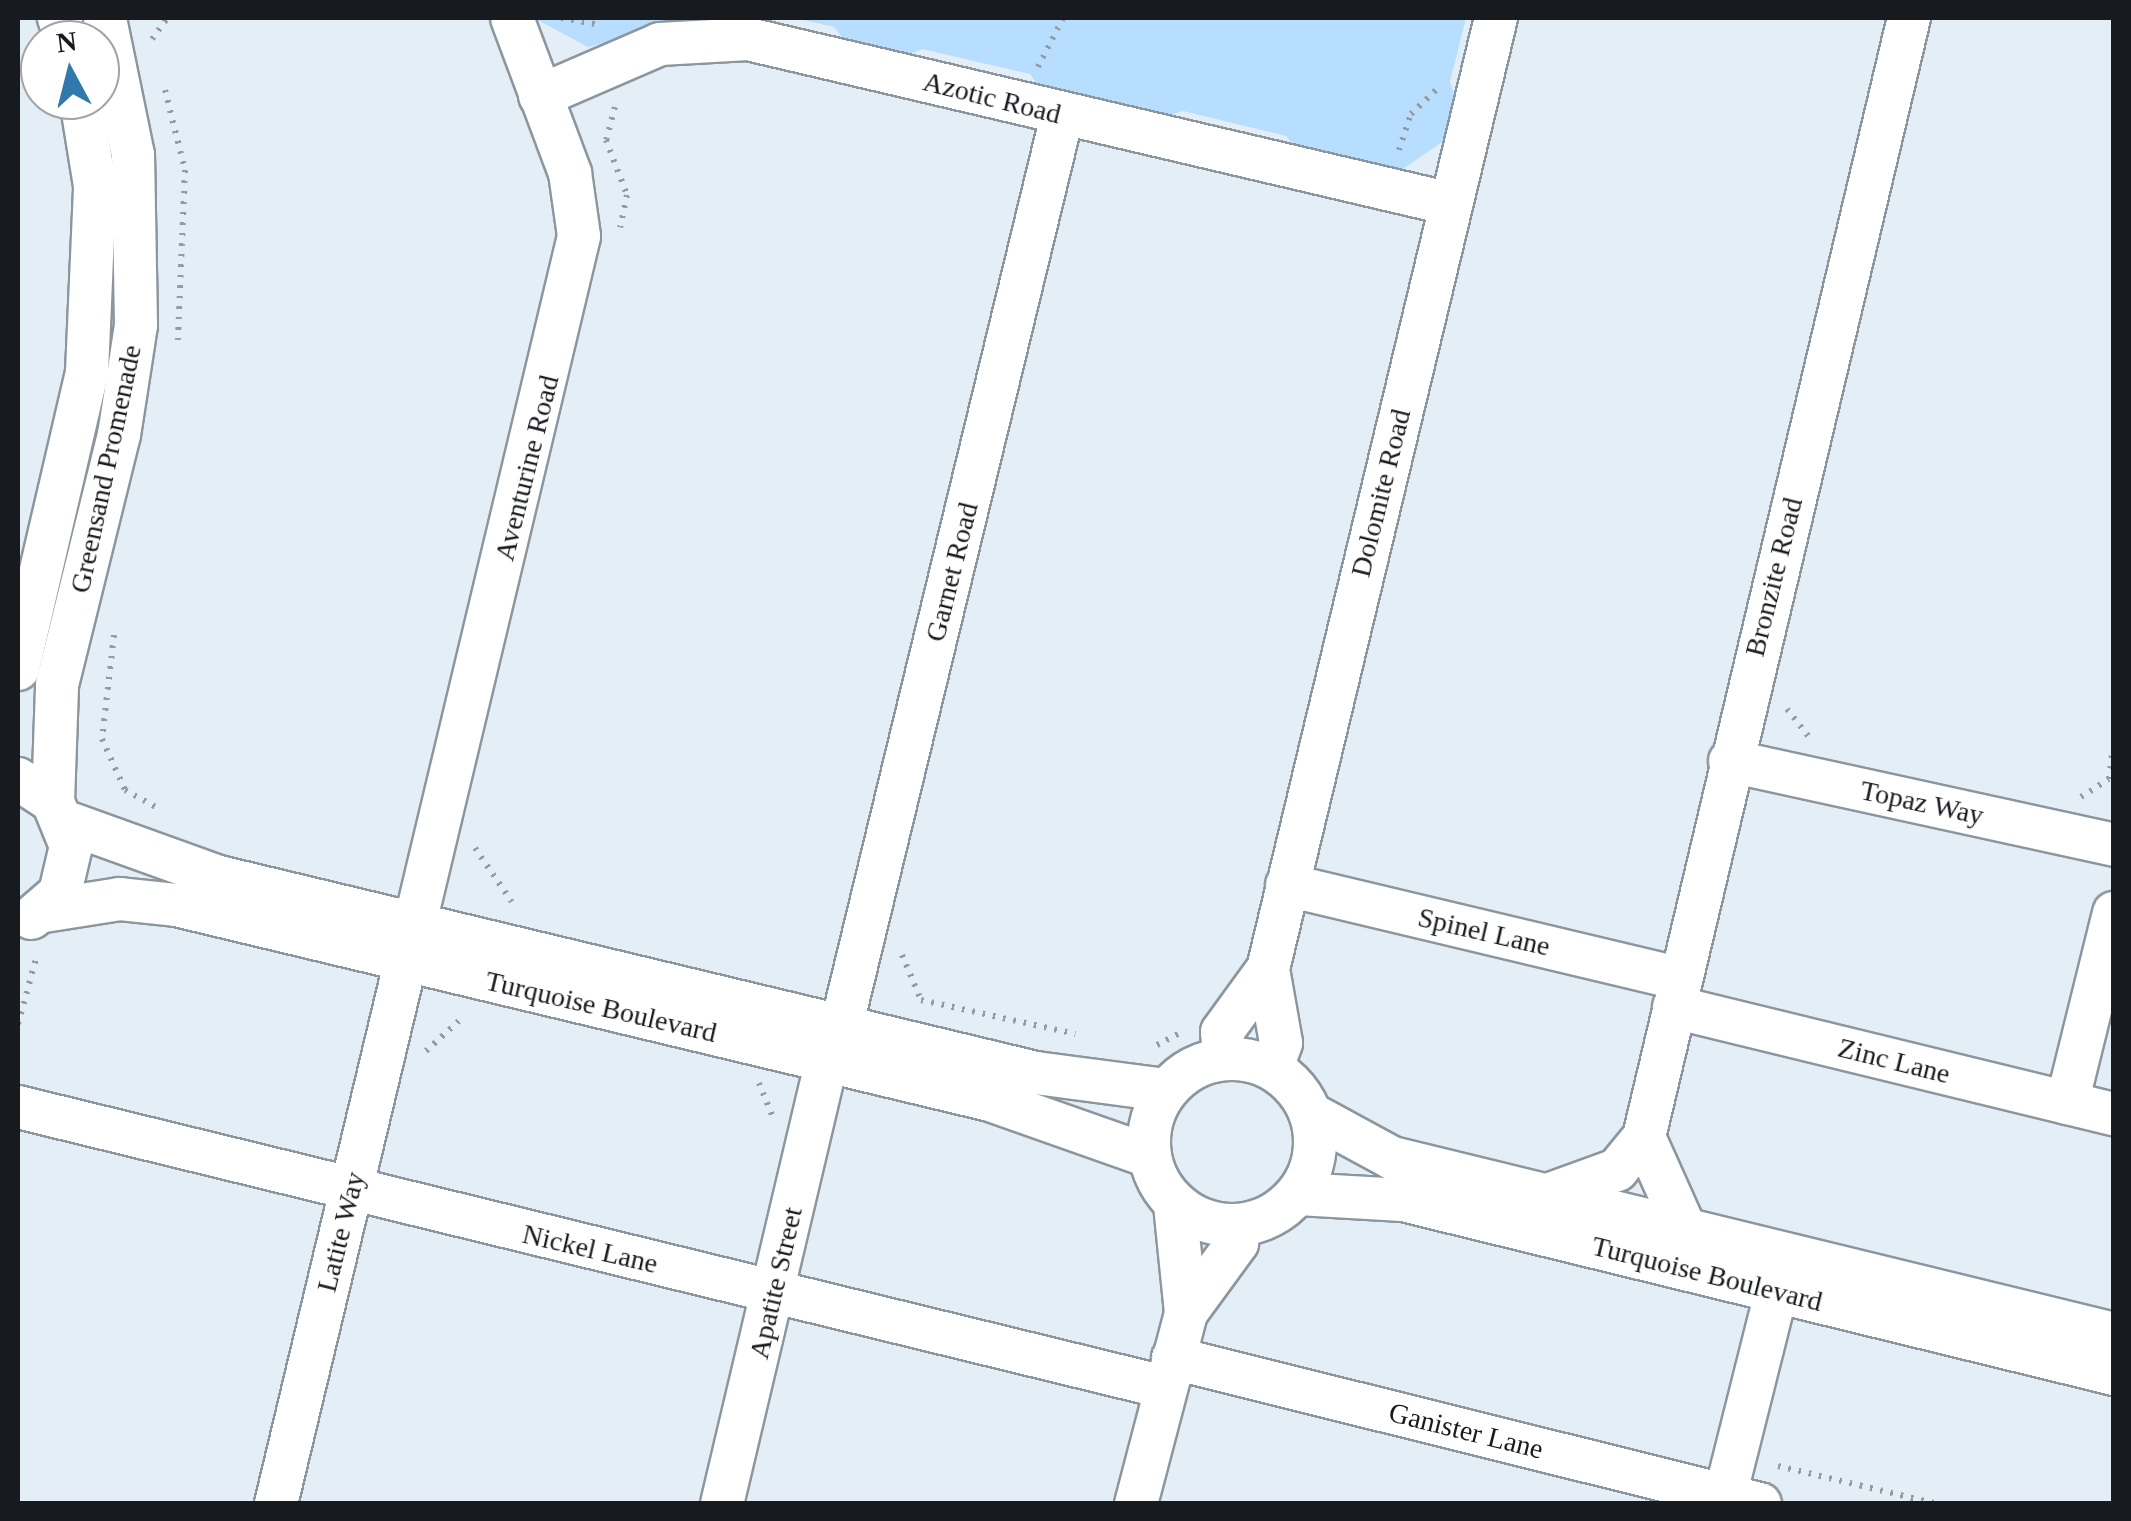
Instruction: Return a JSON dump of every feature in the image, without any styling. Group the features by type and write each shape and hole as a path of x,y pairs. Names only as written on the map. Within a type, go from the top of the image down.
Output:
{"street":[{"name":"Greensand Promenade","path":"30,929 70,870 60,812 57,685 119,434 136,325 133,155 105,18"},
{"name":"Aventurine Road","path":"406,960 575,271 577,202 512,18"},
{"name":"Dolomite Road","path":"1272,1068 1281,1043 1268,969 1496,18"},
{"name":"Bronzite Road","path":"1644,1137 1909,18"},
{"name":"Azotic Road","path":"540,96 660,44 730,37 1451,204"},
{"name":"Garnet Road","path":"829,1062 852,984 1062,116"},
{"name":"Greensand Promenade","path":"18,669 87,372 95,186 84,120"},
{"name":"Topaz Way","path":"1730,761 2114,845"},
{"name":"Turquoise Boulevard","path":"18,779 60,812 176,866 406,960"},
{"name":"Spinel Lane","path":"1286,885 1677,993"},
{"name":"Turquoise Boulevard","path":"30,929 144,900 990,1100 1149,1156"},
{"path":"2067,1103 2114,913"},
{"name":"Latite Way","path":"276,1504 406,960"},
{"name":"Dolomite Road","path":"1224,1058 1222,1032 1268,969"},
{"name":"Zinc Lane","path":"1677,993 2114,1114"},
{"path":"1175,1204 1238,1225 1298,1194 1314,1155 1311,1114 1272,1068 1224,1058 1166,1090 1149,1156 1175,1204 1186,1313"},
{"name":"Turquoise Boulevard","path":"829,1062 1036,1073 1166,1090"},
{"name":"Apatite Street","path":"722,1504 829,1062"},
{"name":"Nickel Lane","path":"18,1107 350,1193 774,1293 1168,1373"},
{"name":"Turquoise Boulevard","path":"1311,1114 1392,1158 1686,1231 1781,1273 2114,1374"},
{"path":"1545,1196 1617,1170 1644,1137 1686,1231"},
{"name":"Turquoise Boulevard","path":"1298,1194 1402,1200 2114,1334"},
{"path":"1136,1504 1186,1313 1237,1244 1238,1225"},
{"path":"1736,1501 1781,1273"},
{"name":"Ganister Lane","path":"1168,1373 1736,1501"}],"path":[{"path":"156,57 151,38 167,18"},
{"path":"562,18 609,24"},
{"path":"1038,67 1064,18"},
{"path":"1019,62 1055,72"},
{"path":"161,76 186,170 173,364"},
{"path":"1384,152 1404,146 1411,114 1443,79"},
{"path":"618,234 627,196 606,121 634,94"},
{"path":"116,624 102,738 125,790 164,812"},
{"path":"1778,697 1813,742 1832,746"},
{"path":"2063,794 2082,798 2109,779 2113,753"},
{"path":"479,828 474,848 504,900"},
{"path":"489,896 524,904"},
{"path":"18,1024 34,960 30,929"},
{"path":"898,947 922,1000"},
{"path":"406,960 486,1018"},
{"path":"852,984 1093,1038"},
{"path":"738,1077 829,1062"}],"shaded area":[{"path":"534,18 704,18 588,47"},
{"path":"795,18 1466,18 1450,82 1457,103 1448,138 1397,173 1300,152 1286,136 1183,111 1158,119 1042,91 1030,74 922,49 903,57 848,45 834,27"}]}
